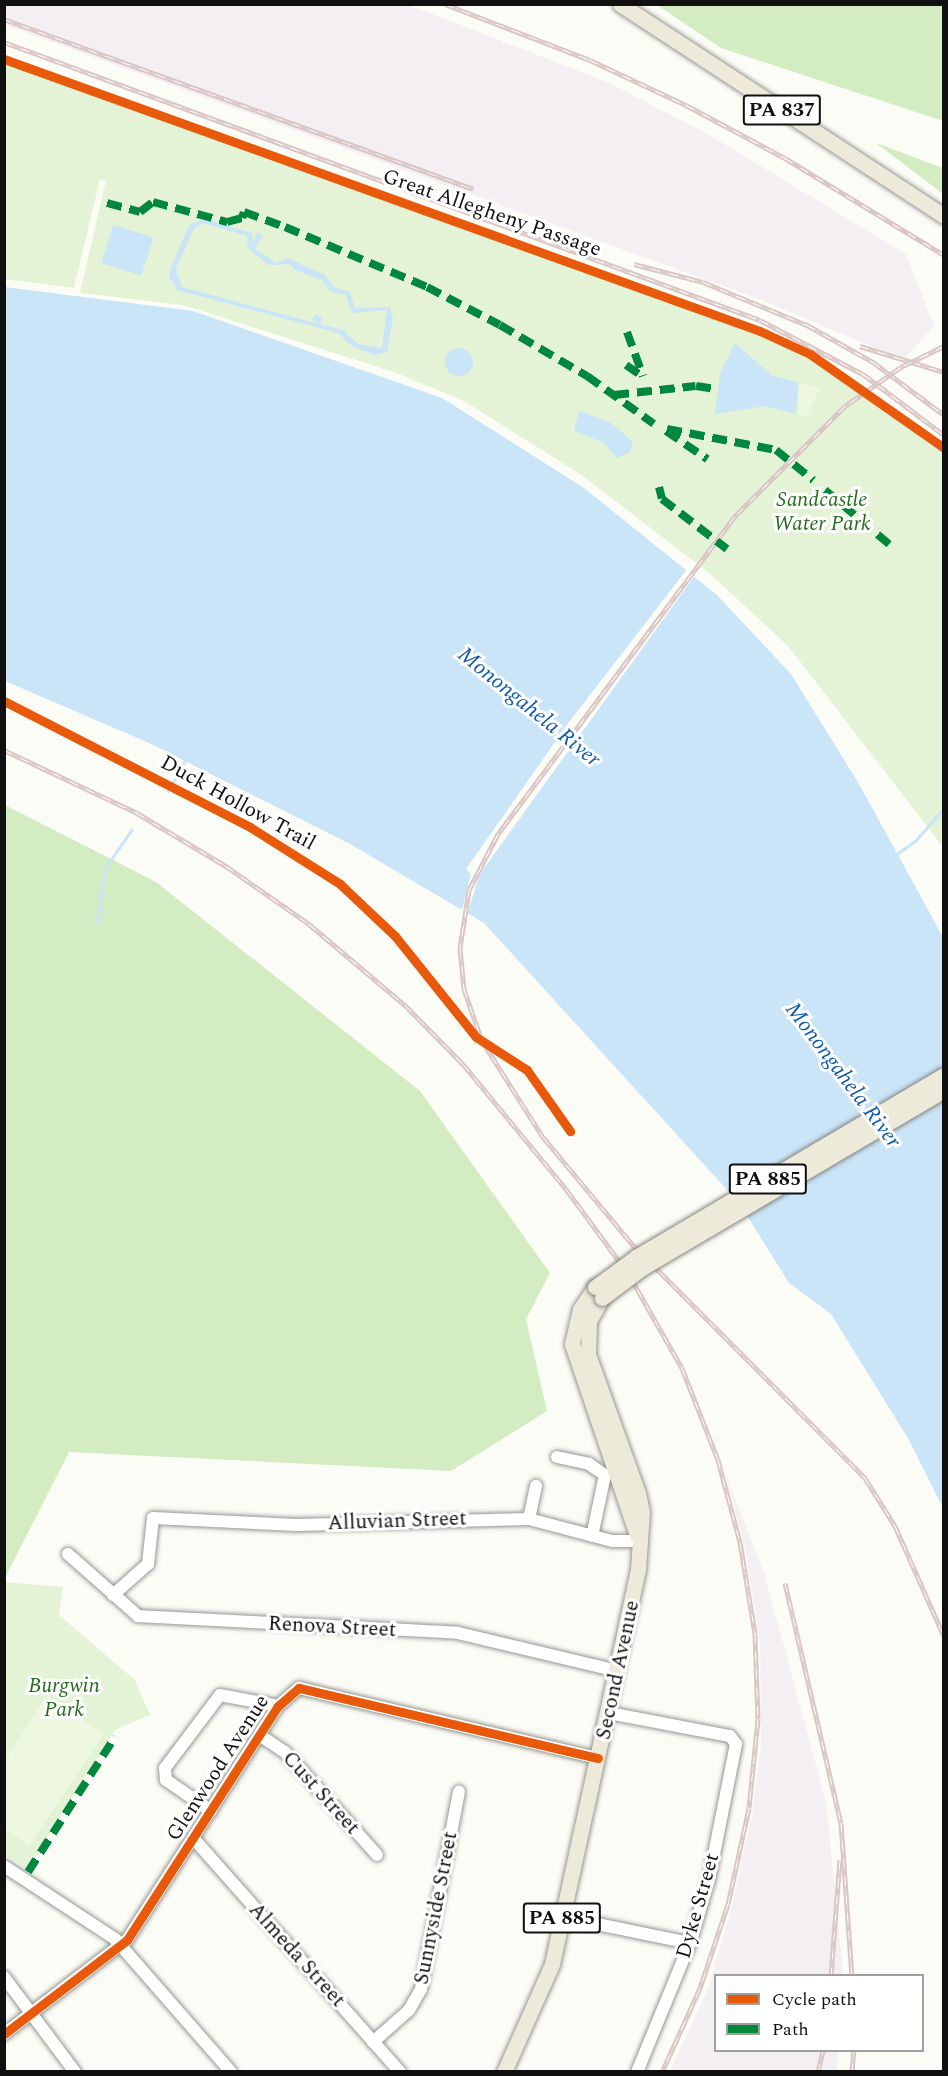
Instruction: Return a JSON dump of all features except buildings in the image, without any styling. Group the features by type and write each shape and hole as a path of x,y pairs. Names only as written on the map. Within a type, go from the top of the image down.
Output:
{"main road":[{"name":"PA 837","path":"620,4 944,216"},
{"name":"PA 885","path":"598,1292 636,1257 944,1075"},
{"name":"PA 885","path":"598,1292 944,1090"},
{"name":"Second Avenue","path":"504,2072 539,1998 563,1917 634,1596 639,1541 638,1493 588,1354 589,1321 598,1292"}],"street":[{"path":"557,1457 589,1464 605,1475 592,1536"},
{"path":"529,1519 536,1486"},
{"name":"Alluvian Street","path":"113,1595 148,1564 153,1518 296,1525 529,1519 592,1536 639,1541"},
{"name":"Renova Street","path":"68,1554 138,1617 458,1633 617,1671"},
{"name":"Glenwood Avenue","path":"4,2034 122,1945 194,1839 278,1706 305,1687 598,1758"},
{"path":"211,1811 166,1780 164,1772 203,1712 220,1695 278,1706"},
{"name":"Dyke Street","path":"609,1713 730,1736 736,1751 709,1880 690,1943 637,2072"},
{"name":"Cust Street","path":"261,1736 285,1752 377,1855"},
{"name":"Sunnyside Street","path":"373,2042 409,2010 421,1989 459,1792"},
{"name":"Almeda Street","path":"194,1839 400,2072"},
{"path":"4,1866 122,1945 231,2072"},
{"path":"563,1917 690,1943"},
{"path":"4,1977 75,2072"}],"shaded area":[{"path":"5,4 402,4 430,13 607,82 706,133 906,254 934,326 903,360 759,299 5,25"},
{"path":"725,1472 764,1573 826,1802 842,1974 714,1974 714,2052 839,2052 837,2071 670,2071 708,1989 729,1917 752,1816 761,1744 760,1642 745,1548"}],"green space":[{"path":"657,5 943,5 943,121 721,48"},
{"name":"Sandcastle Water Park","path":"4,61 750,329 809,357 934,443 944,452 943,847 788,646 708,572 580,474 464,401 394,372 183,305 80,293 106,180 100,179 74,288 5,279"},
{"path":"876,143 943,168 943,194"},
{"path":"799,383 820,388 806,417 798,415"},
{"path":"5,805 156,882 420,1091 550,1273 526,1319 547,1411 451,1471 69,1452 5,1578"},
{"name":"Burgwin Park","path":"4,1582 63,1587 59,1615 135,1680 150,1715 115,1730 28,1869 5,1854"},
{"path":"47,1696 104,1734 29,1846 5,1829 5,1760"}],"water":[{"path":"205,219 252,233 253,245 257,232 263,235 255,249 276,263 288,258 325,275 335,288 350,292 355,308 390,307 393,319 387,352 375,355 353,347 338,333 177,290 169,276 190,224","holes":["203,223 247,236 248,249 269,265 290,264 295,270 322,280 330,291 346,295 352,313 387,310 382,348 358,344 343,330 320,324 323,318 315,314 312,320 319,324 182,287 176,269 194,228"]},
{"path":"113,225 153,237 141,276 101,263"},
{"name":"Monongahela River","path":"5,287 193,311 442,398 584,488 717,595 791,674 859,784 943,937 943,1508 909,1440 831,1314 789,1283 739,1203 484,923 350,844 149,743 5,681"},
{"path":"735,343 773,376 798,382 796,414 765,406 715,414 720,373"},
{"path":"459,348 469,352 473,362 469,372 459,376 449,372 445,362 449,352"},
{"path":"579,411 611,423 633,442 630,452 617,458 604,443 574,431"}],"pier":[{"path":"688,568 696,574 479,875 467,916 461,913 471,874 466,869 569,722"}],"waterway":[{"path":"172,784 186,759"},
{"path":"894,856 915,841 944,808"},
{"path":"97,922 105,868 132,829"}],"railway":[{"path":"445,4 590,60 686,105 785,158 944,255"},
{"path":"4,19 473,189"},
{"path":"4,42 760,320 863,374 944,435"},
{"path":"634,264 703,282 807,325 873,362 944,415"},
{"path":"860,346 944,372"},
{"path":"944,346 901,367 845,406 735,516 498,834 469,890 460,948 464,989 482,1041 543,1137 633,1245 865,1478 895,1526 944,1636"},
{"path":"4,750 137,813 226,866 309,924 405,1005 463,1064 566,1189 628,1273 682,1368 718,1460 740,1542 755,1634 758,1719 749,1808 728,1904 700,1988 662,2072"},
{"path":"785,1583 841,1823 852,1974"},
{"path":"831,1974 840,1859"},
{"path":"818,2072 823,2052"},
{"path":"852,2072 854,2052"}],"marked path":[{"path":"107,203 140,212 153,202 227,222 242,218 244,212 285,227 427,287 500,325 587,376 654,424"},
{"path":"627,332 643,376"},
{"path":"626,365 643,377"},
{"path":"614,395 696,386 714,389"},
{"path":"667,429 776,450 813,480"},
{"path":"666,431 707,459"},
{"path":"659,487 662,499 727,549"},
{"path":"825,490 889,544"},
{"path":"28,1872 115,1737"}],"cycle path":[{"name":"Great Allegheny Passage","path":"4,59 760,331 810,354 944,448"},
{"name":"Duck Hollow Trail","path":"4,701 250,827 340,884 395,936 476,1037 527,1070 570,1131"},
{"path":"4,2034 127,1940 278,1706 299,1688 598,1758"}]}
